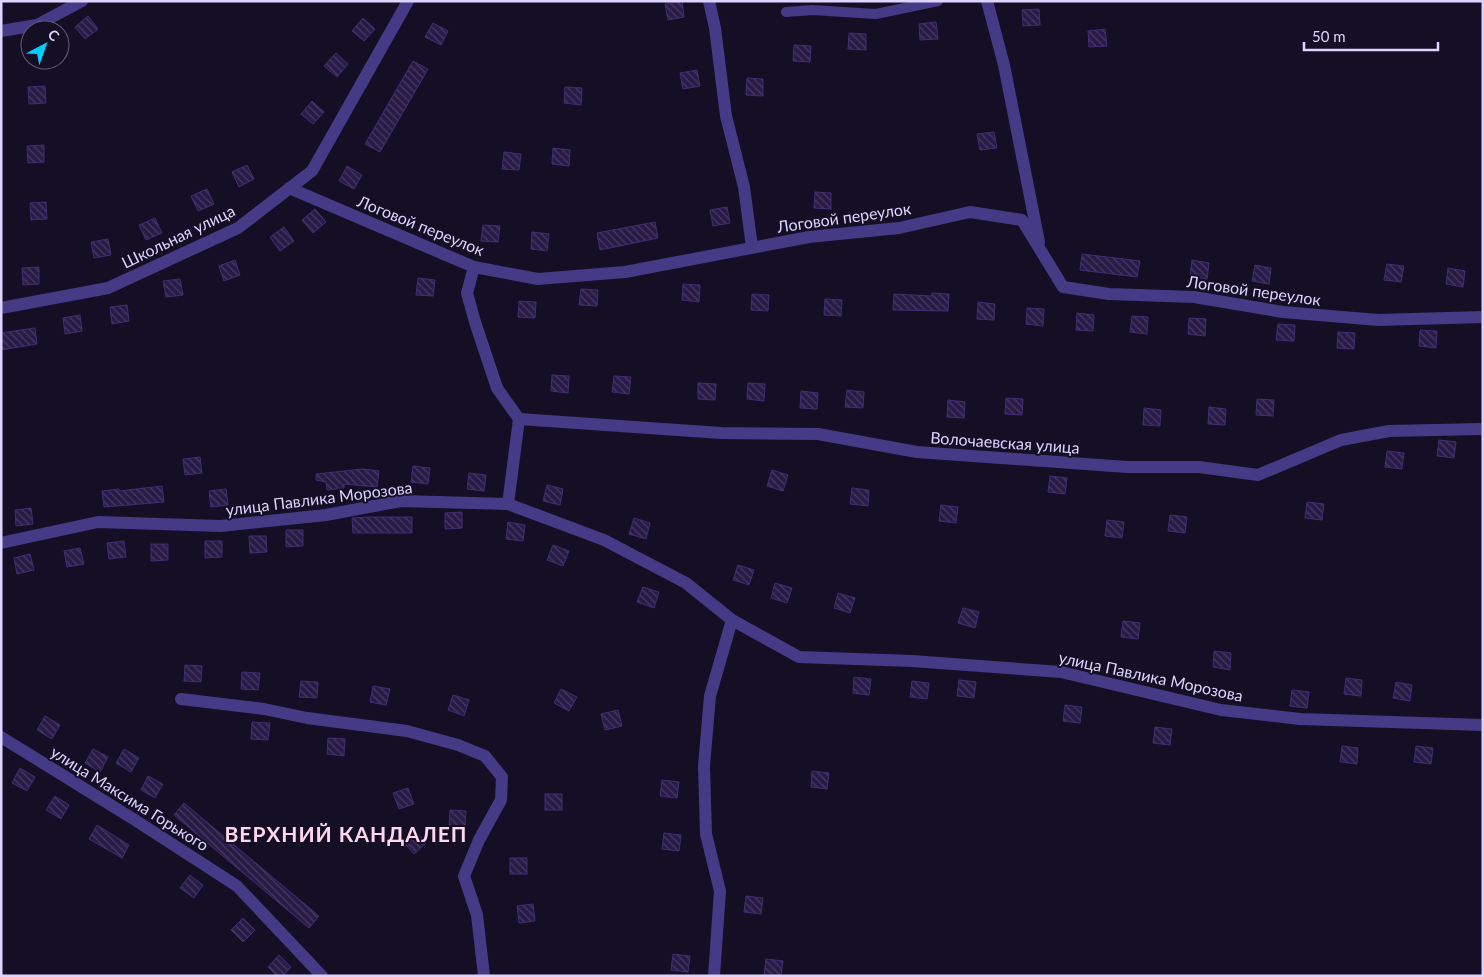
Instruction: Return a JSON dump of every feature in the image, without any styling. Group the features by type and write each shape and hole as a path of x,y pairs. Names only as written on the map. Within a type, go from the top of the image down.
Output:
{"street":[{"path":"1,31 36,25 82,1"},
{"name":"Школьная улица","path":"1,308 108,288 238,228 312,171 408,1"},
{"path":"709,1 715,28 726,116 744,187 752,247"},
{"name":"Логовой переулок","path":"987,1 1004,65 1041,252"},
{"name":"Логовой переулок","path":"290,188 474,266 538,279 625,272 809,237 899,228 970,212 1022,220 1063,287 1109,294 1194,296 1283,312 1378,320 1483,317"},
{"path":"474,266 467,293 475,322 497,388 519,419 508,504"},
{"name":"Волочаевская улица","path":"519,419 721,433 818,434 917,452 1126,467 1198,467 1258,475 1341,440 1389,431 1481,429"},
{"name":"улица Павлика Морозова","path":"1,543 98,522 221,526 326,515 401,501 508,504 612,544 686,583 732,620 799,657 912,661 1061,672 1221,710 1300,719 1483,725"},
{"path":"714,976 720,891 706,834 704,766 710,696 732,620"},
{"path":"181,699 407,731 458,745 485,756 502,777 501,800 479,840 464,876 477,915 484,976"},
{"name":"улица Максима Горького","path":"1,737 237,886 322,976"}],"lane":[{"path":"786,12 812,10 876,14 938,1"}],"building":[{"path":"682,1 684,17 668,20 665,4"},
{"path":"1039,9 1040,25 1023,26 1022,10"},
{"path":"88,16 98,29 85,39 75,27"},
{"path":"363,18 375,29 364,41 352,31"},
{"path":"936,22 938,39 920,40 919,24"},
{"path":"433,23 448,31 441,45 425,37"},
{"path":"1105,29 1107,46 1089,47 1088,31"},
{"path":"849,33 866,34 866,50 848,49"},
{"path":"794,45 811,46 810,62 793,61"},
{"path":"336,53 348,64 337,77 324,66"},
{"path":"413,61 428,69 380,152 365,144"},
{"path":"697,70 700,86 683,89 680,73"},
{"path":"747,78 763,79 763,96 746,95"},
{"path":"45,86 46,103 29,104 28,87"},
{"path":"565,87 582,88 581,105 564,103"},
{"path":"312,101 324,112 313,124 301,114"},
{"path":"994,132 997,148 980,150 977,134"},
{"path":"44,145 44,162 28,163 27,146"},
{"path":"553,148 570,150 569,166 552,164"},
{"path":"504,152 521,154 519,170 502,169"},
{"path":"247,165 254,179 239,187 232,172"},
{"path":"347,166 362,175 354,189 339,181"},
{"path":"207,189 214,204 198,211 191,196"},
{"path":"815,192 831,193 831,209 814,208"},
{"path":"46,202 47,219 31,220 30,203"},
{"path":"727,207 730,223 713,226 710,210"},
{"path":"315,209 326,222 313,233 302,220"},
{"path":"155,218 162,233 146,240 139,225"},
{"path":"655,222 658,238 600,250 597,233"},
{"path":"483,225 500,226 498,242 481,241"},
{"path":"284,227 294,241 280,251 270,237"},
{"path":"532,232 549,234 547,251 531,249"},
{"path":"108,239 111,255 94,258 91,242"},
{"path":"1082,254 1140,261 1137,277 1080,270"},
{"path":"235,260 240,275 224,281 219,266"},
{"path":"1192,260 1209,263 1207,279 1190,276"},
{"path":"1387,264 1404,266 1401,282 1384,280"},
{"path":"1255,265 1271,268 1269,284 1252,281"},
{"path":"39,267 39,284 23,285 22,268"},
{"path":"1448,268 1465,271 1463,287 1446,284"},
{"path":"418,278 435,280 433,296 416,295"},
{"path":"180,279 183,295 166,297 163,281"},
{"path":"683,284 700,285 699,302 682,300"},
{"path":"581,289 598,290 597,306 579,305"},
{"path":"932,293 949,294 948,311 893,310 894,294 932,296"},
{"path":"752,294 769,295 768,311 751,310"},
{"path":"825,299 842,300 841,316 824,315"},
{"path":"519,301 536,302 535,318 518,317"},
{"path":"978,302 995,304 994,320 977,319"},
{"path":"127,305 129,321 112,324 110,307"},
{"path":"1027,308 1044,309 1043,326 1026,324"},
{"path":"1077,313 1094,315 1093,331 1076,330"},
{"path":"80,315 82,331 65,334 63,318"},
{"path":"1132,316 1148,317 1147,334 1130,332"},
{"path":"1189,318 1206,319 1205,336 1188,334"},
{"path":"1278,324 1295,325 1294,341 1276,340"},
{"path":"35,328 37,344 1,350 1,333"},
{"path":"1420,330 1437,331 1436,348 1419,346"},
{"path":"1338,332 1355,333 1354,349 1337,348"},
{"path":"552,375 569,376 568,393 551,391"},
{"path":"614,376 631,377 629,394 612,392"},
{"path":"698,383 716,384 715,400 698,399"},
{"path":"748,383 765,384 764,401 747,399"},
{"path":"847,390 864,392 863,408 845,407"},
{"path":"801,391 818,393 817,409 800,408"},
{"path":"1006,398 1023,399 1022,415 1005,414"},
{"path":"1257,399 1274,400 1273,416 1256,415"},
{"path":"948,400 965,402 964,418 947,417"},
{"path":"1209,407 1226,409 1225,425 1208,424"},
{"path":"1144,408 1161,410 1160,426 1143,425"},
{"path":"1439,440 1456,442 1454,458 1437,456"},
{"path":"1387,451 1404,453 1402,469 1385,467"},
{"path":"200,457 202,473 185,475 183,459"},
{"path":"413,466 430,468 428,484 411,482"},
{"path":"363,469 379,471 377,487 344,484 344,488 327,490 326,482 316,480 316,474"},
{"path":"772,470 788,475 783,491 767,486"},
{"path":"469,473 486,475 484,491 467,489"},
{"path":"1050,476 1067,478 1065,494 1048,492"},
{"path":"547,485 563,489 560,505 543,501"},
{"path":"162,486 164,502 104,507 102,491"},
{"path":"852,488 869,490 868,506 850,504"},
{"path":"226,489 228,505 211,507 209,491"},
{"path":"1307,502 1324,504 1322,520 1305,518"},
{"path":"941,505 958,507 956,523 939,521"},
{"path":"31,508 33,524 16,526 15,510"},
{"path":"462,512 462,528 445,529 445,513"},
{"path":"1170,515 1187,517 1185,533 1168,531"},
{"path":"412,517 412,533 353,533 352,518"},
{"path":"634,518 650,523 646,539 629,534"},
{"path":"1107,520 1124,522 1122,538 1105,536"},
{"path":"508,522 525,525 523,541 506,539"},
{"path":"286,530 303,530 303,546 286,547"},
{"path":"249,536 266,536 267,552 250,553"},
{"path":"124,541 126,557 109,559 107,543"},
{"path":"205,541 222,541 222,557 205,558"},
{"path":"151,544 168,544 168,560 151,561"},
{"path":"553,545 569,551 563,566 547,560"},
{"path":"80,548 84,564 67,567 64,551"},
{"path":"30,554 34,570 17,574 14,558"},
{"path":"738,565 754,570 749,585 733,580"},
{"path":"775,583 792,588 787,603 771,598"},
{"path":"643,587 659,592 654,608 637,602"},
{"path":"838,593 855,598 850,613 834,608"},
{"path":"963,608 979,612 975,628 958,623"},
{"path":"1123,621 1140,623 1138,639 1121,637"},
{"path":"1214,651 1231,653 1230,670 1213,667"},
{"path":"185,665 202,666 201,682 184,681"},
{"path":"242,672 260,673 258,690 241,689"},
{"path":"854,677 871,679 869,695 853,693"},
{"path":"1346,678 1362,680 1361,696 1344,694"},
{"path":"959,680 976,682 974,698 957,696"},
{"path":"301,681 318,682 317,698 299,697"},
{"path":"912,681 929,683 927,699 910,697"},
{"path":"1396,682 1412,685 1410,701 1393,698"},
{"path":"373,686 390,689 386,705 370,702"},
{"path":"561,689 577,697 569,711 554,703"},
{"path":"1292,690 1309,692 1307,708 1290,706"},
{"path":"453,695 469,700 464,716 448,710"},
{"path":"1065,705 1082,707 1080,723 1063,721"},
{"path":"618,710 622,726 605,730 601,714"},
{"path":"45,716 60,725 52,739 37,730"},
{"path":"252,722 270,723 268,740 251,739"},
{"path":"1155,727 1172,729 1170,745 1153,743"},
{"path":"328,738 345,739 344,756 327,754"},
{"path":"1342,746 1358,748 1357,764 1340,762"},
{"path":"1416,746 1433,748 1431,764 1414,762"},
{"path":"93,749 108,757 100,772 85,763"},
{"path":"124,749 139,758 131,772 116,763"},
{"path":"20,768 35,777 27,791 12,783"},
{"path":"812,771 829,773 827,789 811,787"},
{"path":"148,776 163,784 155,798 141,790"},
{"path":"662,780 679,782 677,798 660,796"},
{"path":"408,788 414,804 399,809 393,793"},
{"path":"545,794 562,794 562,810 545,810"},
{"path":"55,796 69,805 61,819 46,810"},
{"path":"184,803 319,916 309,928 174,815"},
{"path":"450,810 466,811 465,828 449,827"},
{"path":"97,825 129,845 122,858 89,839"},
{"path":"415,830 426,843 414,854 403,841"},
{"path":"664,833 681,835 679,851 662,849"},
{"path":"510,858 527,858 527,874 510,874"},
{"path":"190,875 203,885 194,898 180,888"},
{"path":"746,896 763,898 761,914 744,912"},
{"path":"533,904 535,921 519,923 517,906"},
{"path":"243,918 255,930 243,942 231,930"},
{"path":"673,954 690,956 688,972 671,970"},
{"path":"279,955 291,967 283,976 277,976 268,967"},
{"path":"766,959 783,961 781,976 764,976"}],"district":[{"name":"ВЕРХНИЙ КАНДАЛЕП","path":"346,833"}]}
